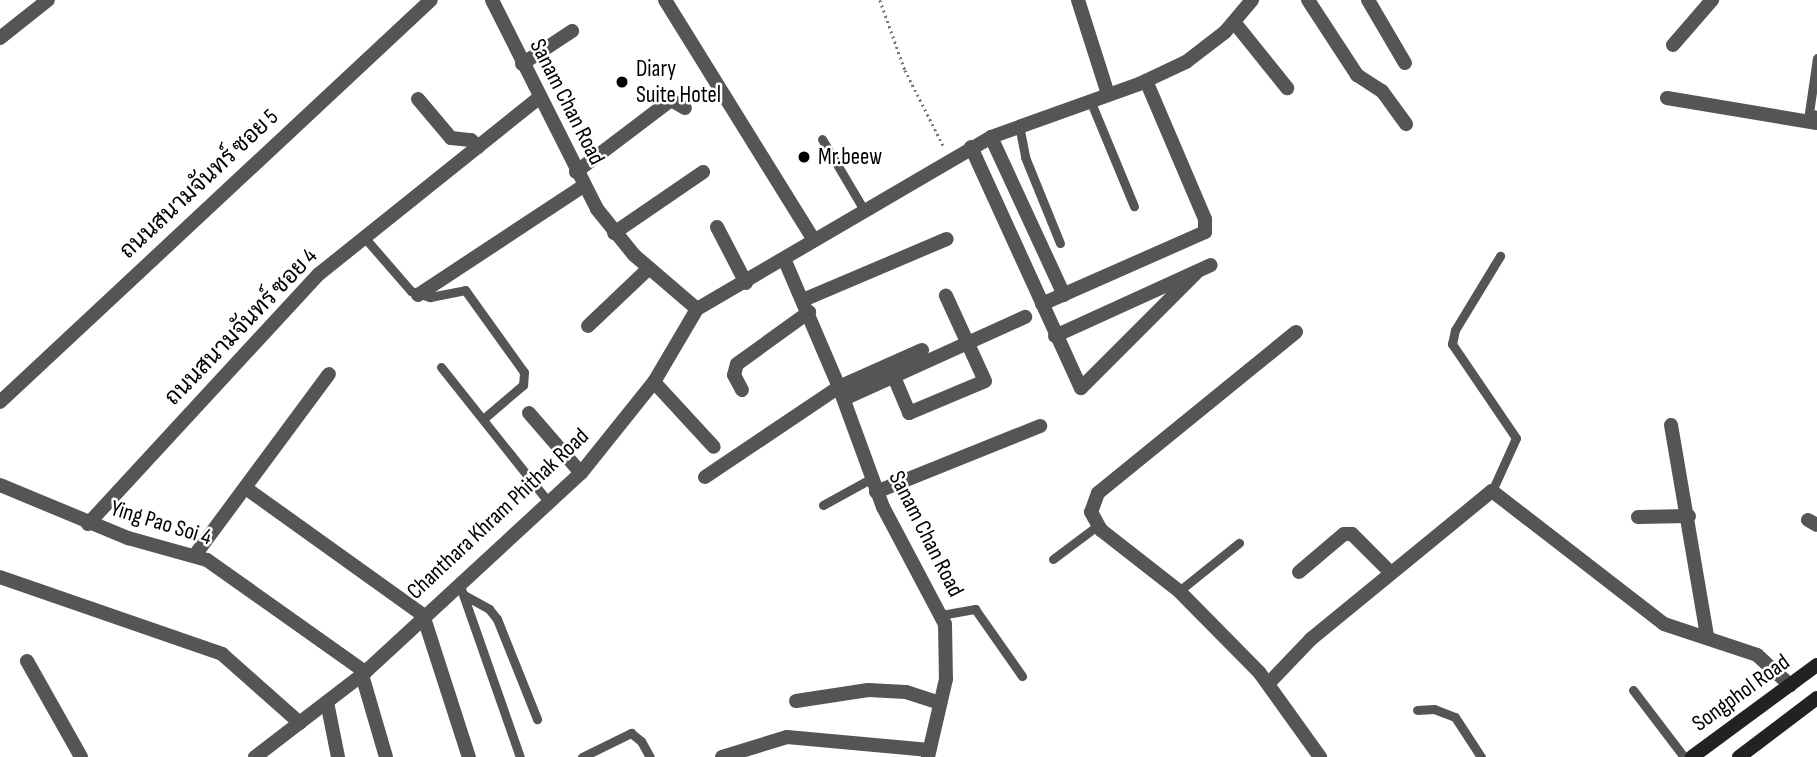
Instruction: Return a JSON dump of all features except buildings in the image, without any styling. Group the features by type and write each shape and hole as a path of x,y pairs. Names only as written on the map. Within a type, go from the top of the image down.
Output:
{"main road":[{"name":"Songphol Road","path":"1692,757 1817,665"},
{"path":"1738,757 1817,698"}],"street":[{"name":"ถนนสนามจันทร์ ซอย 5","path":"0,402 430,0"},
{"name":"Sanam Chan Road","path":"492,0 583,186 614,233 649,269 697,309"},
{"path":"665,0 814,240"},
{"path":"1078,0 1108,94"},
{"path":"697,309 785,261 814,240 971,147 1019,125 1146,81 1186,62 1234,22 1252,0"},
{"path":"1308,0 1357,75 1382,91 1406,124"},
{"path":"1368,0 1405,63"},
{"path":"1673,45 1712,0"},
{"path":"0,38 47,1"},
{"path":"1234,22 1287,88"},
{"path":"522,64 572,31"},
{"path":"1042,304 1205,232 1205,219 1146,81"},
{"name":"ถนนสนามจันทร์ ซอย 4","path":"88,524 284,308 364,237 539,98"},
{"path":"1667,98 1817,123"},
{"path":"418,99 451,138 471,140 478,147"},
{"path":"576,172 671,100 685,108"},
{"path":"991,137 1065,295"},
{"path":"971,147 1081,388 1196,273"},
{"path":"614,233 703,172"},
{"path":"418,295 583,186"},
{"path":"717,228 746,283"},
{"path":"742,390 734,376 737,364 806,306 947,239"},
{"name":"Sanam Chan Road","path":"785,261 841,393 874,485 942,615 948,653 928,754"},
{"path":"1055,336 1211,265"},
{"path":"588,326 649,269"},
{"path":"894,377 909,413 985,381 946,296"},
{"name":"Chanthara Khram Phithak Road","path":"255,757 363,674 423,615 461,589 581,473 654,382 697,309"},
{"path":"841,393 894,377 1025,317"},
{"path":"1296,332 1098,493 1091,512 1097,526 1179,591 1269,683 1320,757"},
{"path":"705,478 841,393 922,350"},
{"path":"195,555 247,489 329,374"},
{"path":"654,382 714,447"},
{"path":"529,413 581,473"},
{"path":"1671,425 1689,516 1707,636"},
{"path":"874,485 1040,426"},
{"name":"Ying Pao Soi 4","path":"0,485 88,524 195,555 226,570 363,674"},
{"path":"247,489 423,615 469,757"},
{"path":"1269,683 1311,639 1492,491 1664,624 1707,636 1757,655 1790,685"},
{"path":"1638,517 1689,516"},
{"path":"1298,572 1344,534 1352,534 1391,573"},
{"path":"0,577 222,654 300,723"},
{"path":"27,661 81,757"},
{"path":"363,674 386,757"},
{"path":"796,701 868,690 906,692 940,703"},
{"path":"327,702 338,757"},
{"path":"722,757 787,737 928,754"}],"lane":[{"path":"1817,58 1809,113 1817,114"},
{"path":"1090,100 1134,206"},
{"path":"1019,125 1025,157 1060,243"},
{"path":"822,139 864,210"},
{"path":"364,237 418,295 465,290 524,372 523,385 483,419"},
{"path":"1492,491 1516,438 1452,344 1455,330 1500,256"},
{"path":"440,367 549,503"},
{"path":"823,505 874,485"},
{"path":"1053,559 1097,526"},
{"path":"1179,591 1239,544"},
{"path":"461,589 489,609 497,619 537,719"},
{"path":"461,589 520,757"},
{"path":"942,615 975,609 1023,676"},
{"path":"1633,690 1684,757"},
{"path":"1417,710 1434,709 1455,717 1481,757"},
{"path":"582,757 631,733 642,741 650,757"}],"path":[{"path":"880,0 905,70 950,159"}],"place":[{"name":"Diary Suite Hotel","path":"622,82"},
{"name":"Mr.beew","path":"804,157"}]}
